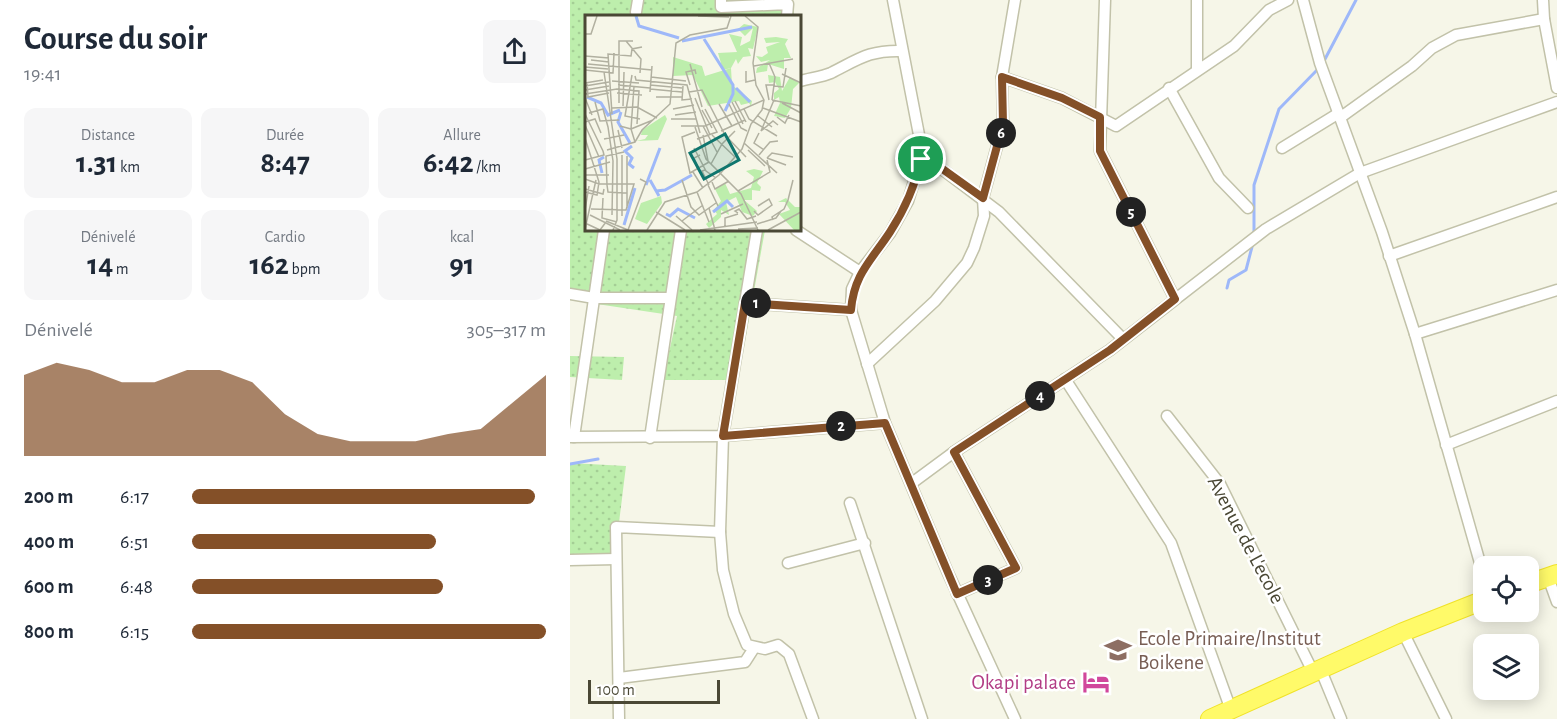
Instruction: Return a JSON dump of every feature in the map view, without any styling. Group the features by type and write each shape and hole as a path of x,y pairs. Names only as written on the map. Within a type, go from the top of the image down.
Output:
{"highway":[{"path":"1210,719 1403,632 1473,604"}],"street":[{"path":"636,12 638,0"},
{"path":"721,0 721,7 788,4 787,15"},
{"path":"893,0 921,140 921,159 908,201 890,233 860,272 852,289 851,310 885,423 957,594 1015,719"},
{"path":"867,364 935,301 968,263 984,216 983,198 1003,124 1002,77 1015,0"},
{"path":"1105,0 1100,151 1175,299"},
{"path":"1197,0 1197,69"},
{"path":"1002,77 1062,98 1116,126 1234,46 1269,10 1288,0"},
{"path":"1304,0 1320,63 1415,334 1478,556"},
{"path":"1543,0 1544,19 1557,88"},
{"path":"1282,148 1340,115 1412,66 1431,48 1456,35 1544,19"},
{"path":"801,81 830,74 855,58 884,51 902,51"},
{"path":"1169,88 1218,178 1248,208"},
{"path":"912,483 954,452 1110,350 1266,230 1360,173 1557,102"},
{"path":"921,159 930,160 983,198 1122,339"},
{"path":"1389,256 1557,197"},
{"path":"604,231 572,437 723,436 885,423"},
{"path":"650,438 681,231"},
{"path":"757,231 723,436 720,532 723,570 734,614 747,645 765,649 778,645 789,654 813,719"},
{"path":"798,231 860,272"},
{"path":"1415,334 1557,290"},
{"path":"570,294 594,298 670,298"},
{"path":"745,303 851,310"},
{"path":"1065,379 1171,543 1231,710"},
{"path":"1446,445 1557,401"},
{"name":"Avenue de L'ecole","path":"1167,416 1221,483 1341,719"},
{"path":"954,452 1016,568 957,594"},
{"path":"850,503 922,719"},
{"path":"619,719 616,527 720,532"},
{"path":"788,563 865,543"},
{"path":"570,560 616,559"},
{"path":"1552,576 1557,602"},
{"path":"1403,632 1446,719"},
{"path":"619,678 745,662 754,648"}],"green space":[{"path":"570,0 778,0 794,5 794,15 585,15 585,231 765,231 738,380 663,380 677,316 570,300"},
{"path":"570,356 624,357 622,380 570,377"},
{"path":"570,463 626,466 615,555 570,556"}],"waterway":[{"path":"1324,61 1356,0"},
{"path":"1254,234 1254,185 1279,109 1318,69"},
{"path":"1227,288 1229,280 1246,270 1253,243"},
{"path":"570,464 598,459"}],"place":[{"name":"Ecole Primaire/Institut Boikene","path":"1118,650"},
{"name":"Okapi palace","path":"1096,682"}],"route":[{"path":"1002,77 1022,82 1062,98 1100,117 1100,151 1175,299 1110,350 954,452 1016,568 957,594 885,423 723,436 745,303 851,310 852,289 860,272 890,233 908,201 921,159 930,160 983,198 1003,124 1002,77"}]}
